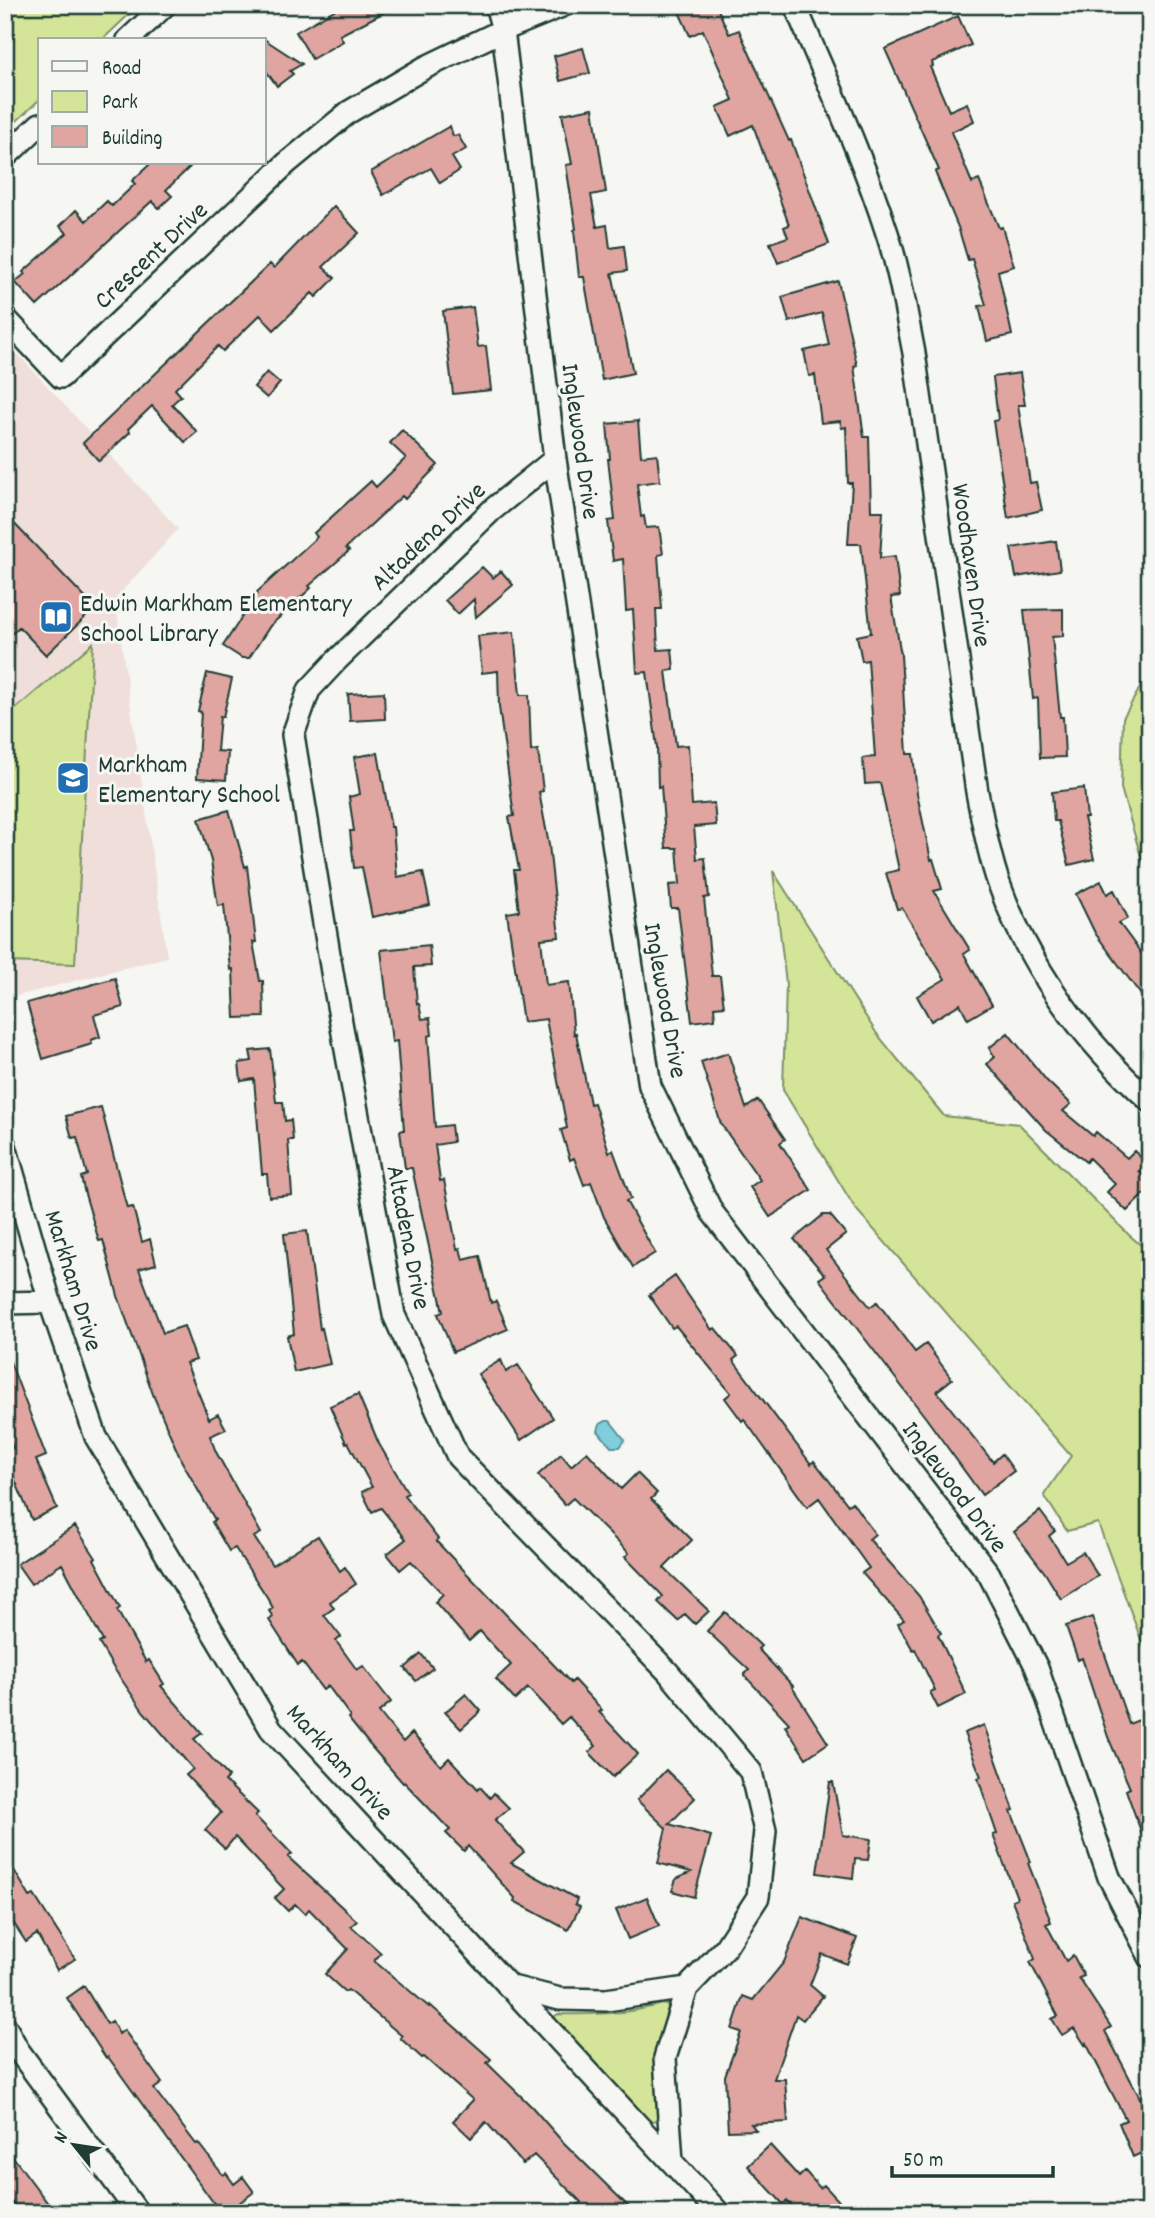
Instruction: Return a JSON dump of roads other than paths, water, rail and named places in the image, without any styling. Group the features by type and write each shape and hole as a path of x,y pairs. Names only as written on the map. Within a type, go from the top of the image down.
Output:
{"street":[{"path":"130,38 164,5"},
{"name":"Inglewood Drive","path":"496,5 503,30 555,459 650,1086 712,1212 989,1574 1037,1668 1109,1877 1150,1957"},
{"name":"Crescent Drive","path":"5,318 61,377 287,163 349,112 424,68 503,30 564,5"},
{"name":"Woodhaven Drive","path":"795,5 866,175 888,235 903,293 977,792 999,882 1039,969 1068,1012 1099,1051 1150,1101"},
{"path":"5,157 38,126"},
{"name":"Altadena Drive","path":"555,459 492,510 337,660 309,690 293,735 333,978 394,1315 458,1457 668,1672 751,1772 765,1831 758,1897 725,1948 687,1988 665,2058 672,2162"},
{"name":"Markham Drive","path":"7,1158 50,1302 96,1437 271,1729 719,2213"},
{"path":"5,1303 50,1302"},
{"path":"508,1986 560,1999 606,2000 687,1988"},
{"path":"5,2026 18,2050 138,2213"}],"water":[{"path":"610,1421 625,1440 620,1447 611,1447 598,1431 600,1424"}],"place":[{"name":"Edwin Markham Elementary School Library","path":"56,617"},
{"name":"Markham Elementary School","path":"73,778"}]}
